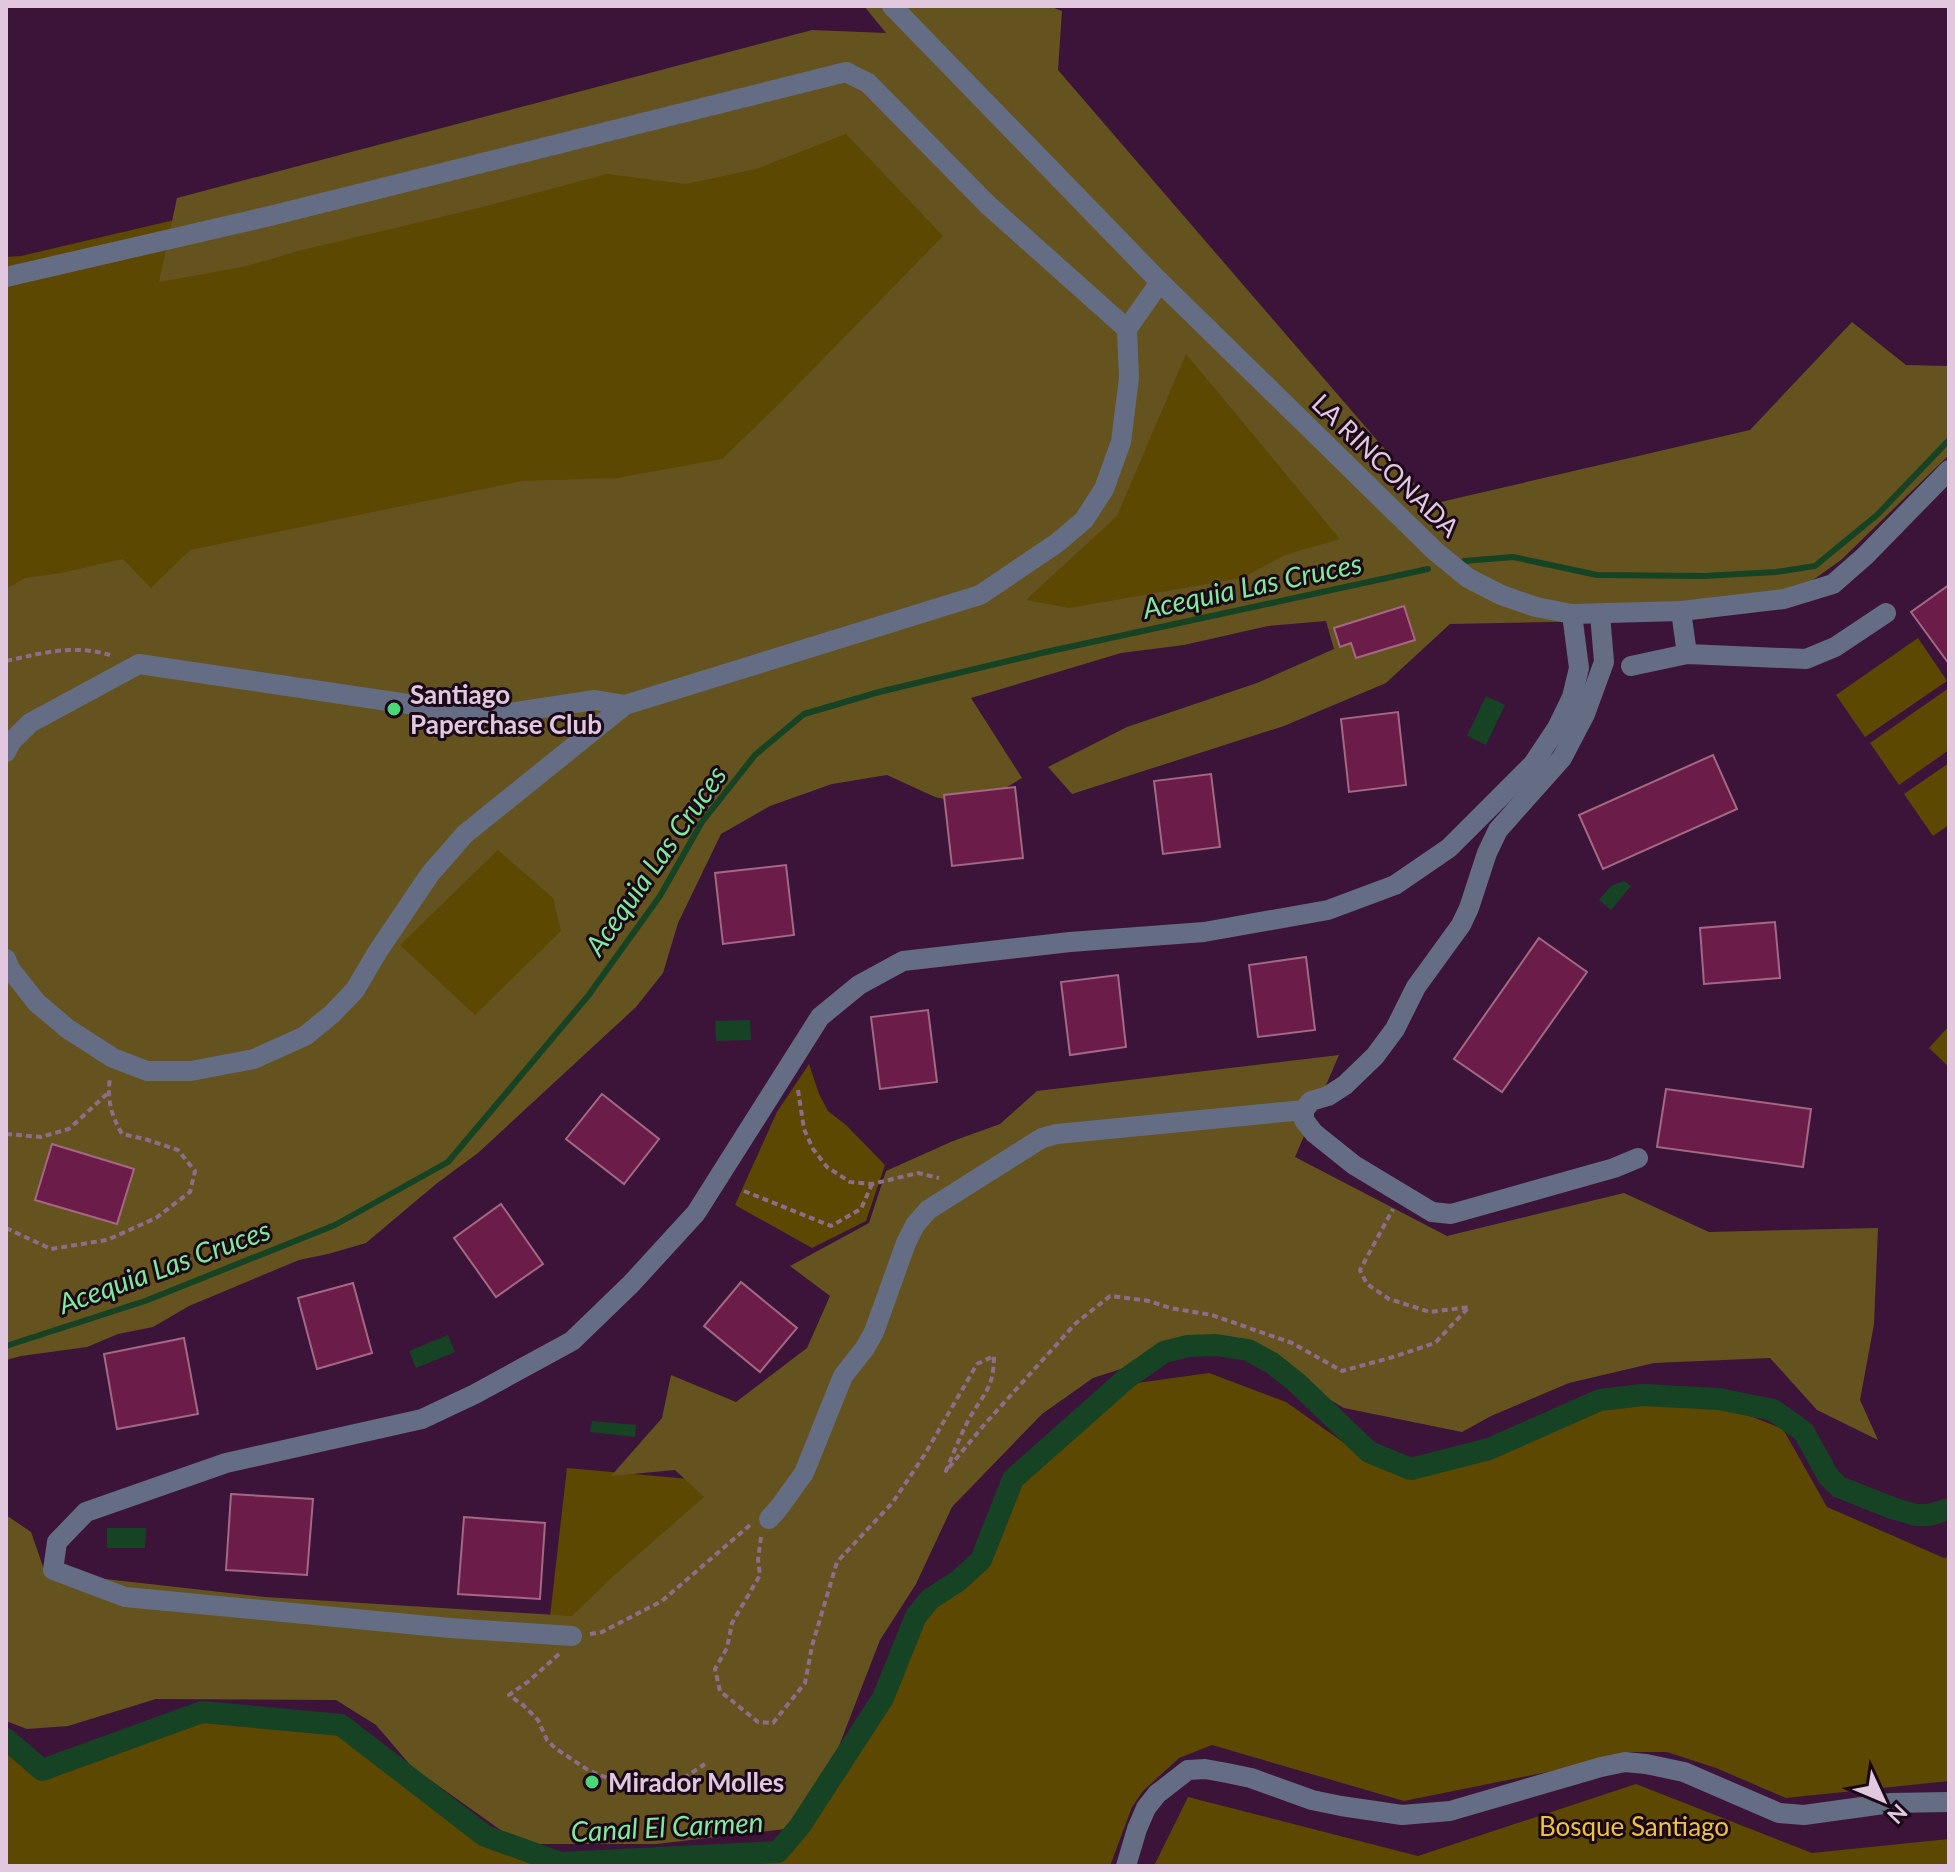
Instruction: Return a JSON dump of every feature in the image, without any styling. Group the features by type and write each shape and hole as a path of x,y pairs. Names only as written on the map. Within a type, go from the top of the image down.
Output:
{"street":[{"name":"LA RINCONADA","path":"892,6 1160,282 1435,551 1468,578 1501,595 1536,607 1572,614 1681,611 1784,599 1833,584 1865,556 1949,470"},
{"path":"6,277 274,215 846,72 868,83 988,205 1127,329"},
{"path":"6,959 10,969 37,1003 68,1029 113,1058 147,1071 191,1071 254,1059 305,1036 355,990 430,874 465,834 625,705 980,595 1057,543 1084,520 1104,489 1121,442 1129,378 1127,329 1160,282"},
{"path":"1681,611 1687,654"},
{"path":"1631,666 1687,654 1806,659 1835,647 1886,613"},
{"path":"572,1636 450,1628 125,1597 53,1570 57,1542 86,1512 226,1463 422,1419 572,1341 631,1284 696,1213 820,1017 859,985 903,961 1070,942 1204,932 1328,910 1395,885 1449,848 1533,764 1557,728 1572,697 1579,668 1572,614"},
{"path":"1600,614 1604,662 1585,714 1562,758 1498,830 1461,925 1416,987 1395,1029 1375,1056 1345,1085 1328,1096 1311,1101 1304,1110 1304,1120 1314,1133 1354,1165 1432,1212 1451,1214 1614,1168 1638,1158"},
{"path":"6,752 11,742 30,723 139,664 489,716 595,700 625,705"},
{"path":"769,1519 804,1473 843,1376 874,1332 906,1243 915,1225 928,1210 1042,1138 1057,1134 1304,1110"},
{"path":"1126,1866 1146,1808 1157,1794 1188,1770 1205,1769 1251,1778 1312,1800 1402,1815 1450,1811 1625,1762 1684,1772 1779,1813 1804,1815 1891,1803 1949,1802"}],"path":[{"path":"6,661 64,649 95,651 139,664"},
{"path":"6,1228 51,1249 107,1240 156,1218 190,1192 195,1171 178,1150 122,1134 112,1115 108,1093 113,1058"},
{"path":"797,1084 804,1129 813,1149 827,1167 850,1182 872,1184 918,1173 969,1184"},
{"path":"6,1134 41,1137 69,1129 108,1093"},
{"path":"744,1191 831,1226 861,1209 872,1184"},
{"path":"769,1519 763,1526 758,1560 760,1575 732,1623 727,1648 715,1669 720,1691 758,1722 773,1723 805,1683 812,1646 837,1562 893,1502 977,1364 994,1356 994,1371 986,1394 970,1418 946,1471 1076,1323 1110,1296 1212,1315 1292,1343 1342,1371 1435,1343 1469,1307 1430,1312 1389,1299 1367,1284 1360,1270 1395,1204"},
{"path":"705,1764 674,1788 652,1791 622,1786 588,1770 555,1748 547,1740 538,1720 509,1695 558,1655 572,1636 602,1632 662,1601 749,1525 769,1519"}],"green space":[{"name":"Santiago Paperchase Club","path":"905,48 1420,559 865,672 583,955 6,1344 6,257 21,256"},
{"path":"1918,638 1947,681 1865,737 1836,695"},
{"path":"1949,688 1949,750 1899,785 1870,743"},
{"path":"1949,763 1949,825 1933,836 1904,794"},
{"path":"1949,1026 1949,1067 1929,1048"},
{"path":"809,1064 828,1111 885,1165 866,1221 812,1248 735,1205 777,1112"},
{"path":"1209,1373 1286,1402 1367,1459 1429,1460 1500,1441 1579,1404 1686,1398 1740,1412 1783,1429 1827,1507 1944,1558 1949,1557 1949,1781 1786,1798 1716,1768 1667,1752 1630,1752 1602,1761 1404,1801 1212,1745 1179,1758 1143,1791 1132,1807 1110,1866 631,1866 782,1858 806,1830 887,1703 907,1631 977,1553 997,1503 1032,1467 1130,1384"},
{"path":"567,1468 768,1486 677,1579 549,1625"},
{"path":"203,1719 338,1731 481,1842 550,1866 6,1866 6,1748 40,1777"},
{"name":"Bosque Santiago","path":"1636,1784 1812,1853 1949,1839 1949,1866 1154,1866 1188,1797 1418,1856"}],"shaded area":[{"name":"Santiago Paperchase Club","path":"864,6 1049,6 1062,11 1058,70 1432,504 1750,430 1852,322 1906,365 1949,366 1949,455 1841,560 1782,602 1701,619 1450,624 1386,683 1284,726 1072,794 1048,767 1127,727 1257,683 1334,649 1326,621 1268,626 1184,645 1121,653 971,698 1022,778 975,806 935,797 887,775 832,784 770,806 721,834 678,923 663,973 636,1007 478,1153 366,1243 299,1260 189,1306 153,1327 118,1334 87,1347 6,1360 6,589 25,578 123,559 151,588 190,550 522,481 617,478 722,459 943,236 846,134 756,169 686,184 607,174 243,267 159,282 177,198 812,30 886,33","holes":["1186,354 1340,539 1285,555 1242,578 1069,608 1026,600 1117,516","498,850 553,898 561,931 475,1015 400,945"]},
{"path":"1486,696 1505,705 1486,745 1467,736"},
{"path":"1624,881 1631,886 1611,910 1599,900 1611,886"},
{"path":"750,1020 751,1040 716,1041 715,1021"},
{"path":"1339,1055 1295,1157 1447,1236 1624,1193 1709,1232 1878,1228 1874,1324 1860,1400 1878,1440 1817,1410 1770,1358 1654,1363 1569,1383 1491,1416 1462,1432 1344,1408 1308,1387 1295,1372 1214,1352 1152,1359 1093,1378 1042,1414 952,1507 916,1584 880,1640 837,1751 809,1799 785,1829 656,1844 538,1844 502,1831 412,1767 376,1725 336,1700 156,1699 68,1726 27,1729 6,1721 6,1515 31,1532 47,1578 105,1579 265,1597 572,1616 704,1497 675,1470 611,1476 662,1418 671,1375 736,1402 807,1348 830,1296 790,1266 869,1223 886,1171 1000,1124 1037,1091"},
{"path":"448,1335 455,1352 416,1368 409,1351"},
{"path":"592,1421 636,1425 635,1437 590,1432"},
{"path":"107,1528 146,1528 145,1548 107,1548"}],"building":[{"path":"1949,585 1949,664 1911,612"},
{"path":"1404,606 1415,640 1356,658 1351,643 1340,647 1334,628"},
{"path":"1398,712 1406,785 1349,792 1341,719"},
{"path":"1713,755 1737,809 1603,869 1579,815"},
{"path":"1211,774 1220,847 1163,854 1154,781"},
{"path":"1015,787 1023,858 952,866 944,795"},
{"path":"786,865 794,935 723,944 715,873"},
{"path":"1775,922 1780,978 1704,984 1700,928"},
{"path":"1539,938 1587,972 1502,1092 1454,1059"},
{"path":"1306,957 1315,1030 1258,1037 1249,965"},
{"path":"1118,975 1126,1047 1070,1055 1061,982"},
{"path":"928,1010 937,1082 880,1089 871,1017"},
{"path":"1666,1089 1811,1109 1803,1167 1657,1147"},
{"path":"602,1094 659,1139 624,1184 566,1139"},
{"path":"52,1144 134,1169 117,1224 35,1200"},
{"path":"501,1204 543,1264 496,1297 454,1238"},
{"path":"741,1282 797,1328 760,1372 704,1326"},
{"path":"353,1283 372,1353 317,1369 298,1298"},
{"path":"184,1338 198,1414 117,1429 104,1354"},
{"path":"231,1494 313,1499 307,1575 226,1570"},
{"path":"464,1517 545,1523 540,1599 458,1594"}],"waterway":[{"name":"Acequia Las Cruces","path":"1464,561 1513,557 1597,575 1704,576 1776,572 1815,566 1877,515 1949,440"},
{"name":"Acequia Las Cruces","path":"6,1346 145,1301 335,1225 448,1162 588,996 660,896 702,822 755,755 804,714 879,692 1046,652 1428,569"},
{"name":"Canal El Carmen","path":"6,1739 42,1770 202,1712 341,1725 485,1836 561,1863 778,1852 800,1826 883,1698 916,1616 930,1599 958,1581 981,1560 1013,1479 1127,1378 1164,1352 1188,1346 1216,1345 1248,1350 1272,1363 1369,1452 1411,1469 1489,1449 1600,1400 1643,1395 1719,1399 1773,1410 1804,1432 1828,1476 1839,1487 1916,1515 1949,1509"}],"place":[{"name":"Santiago Paperchase Club","path":"394,709"},
{"name":"Mirador Molles","path":"592,1782"}]}
